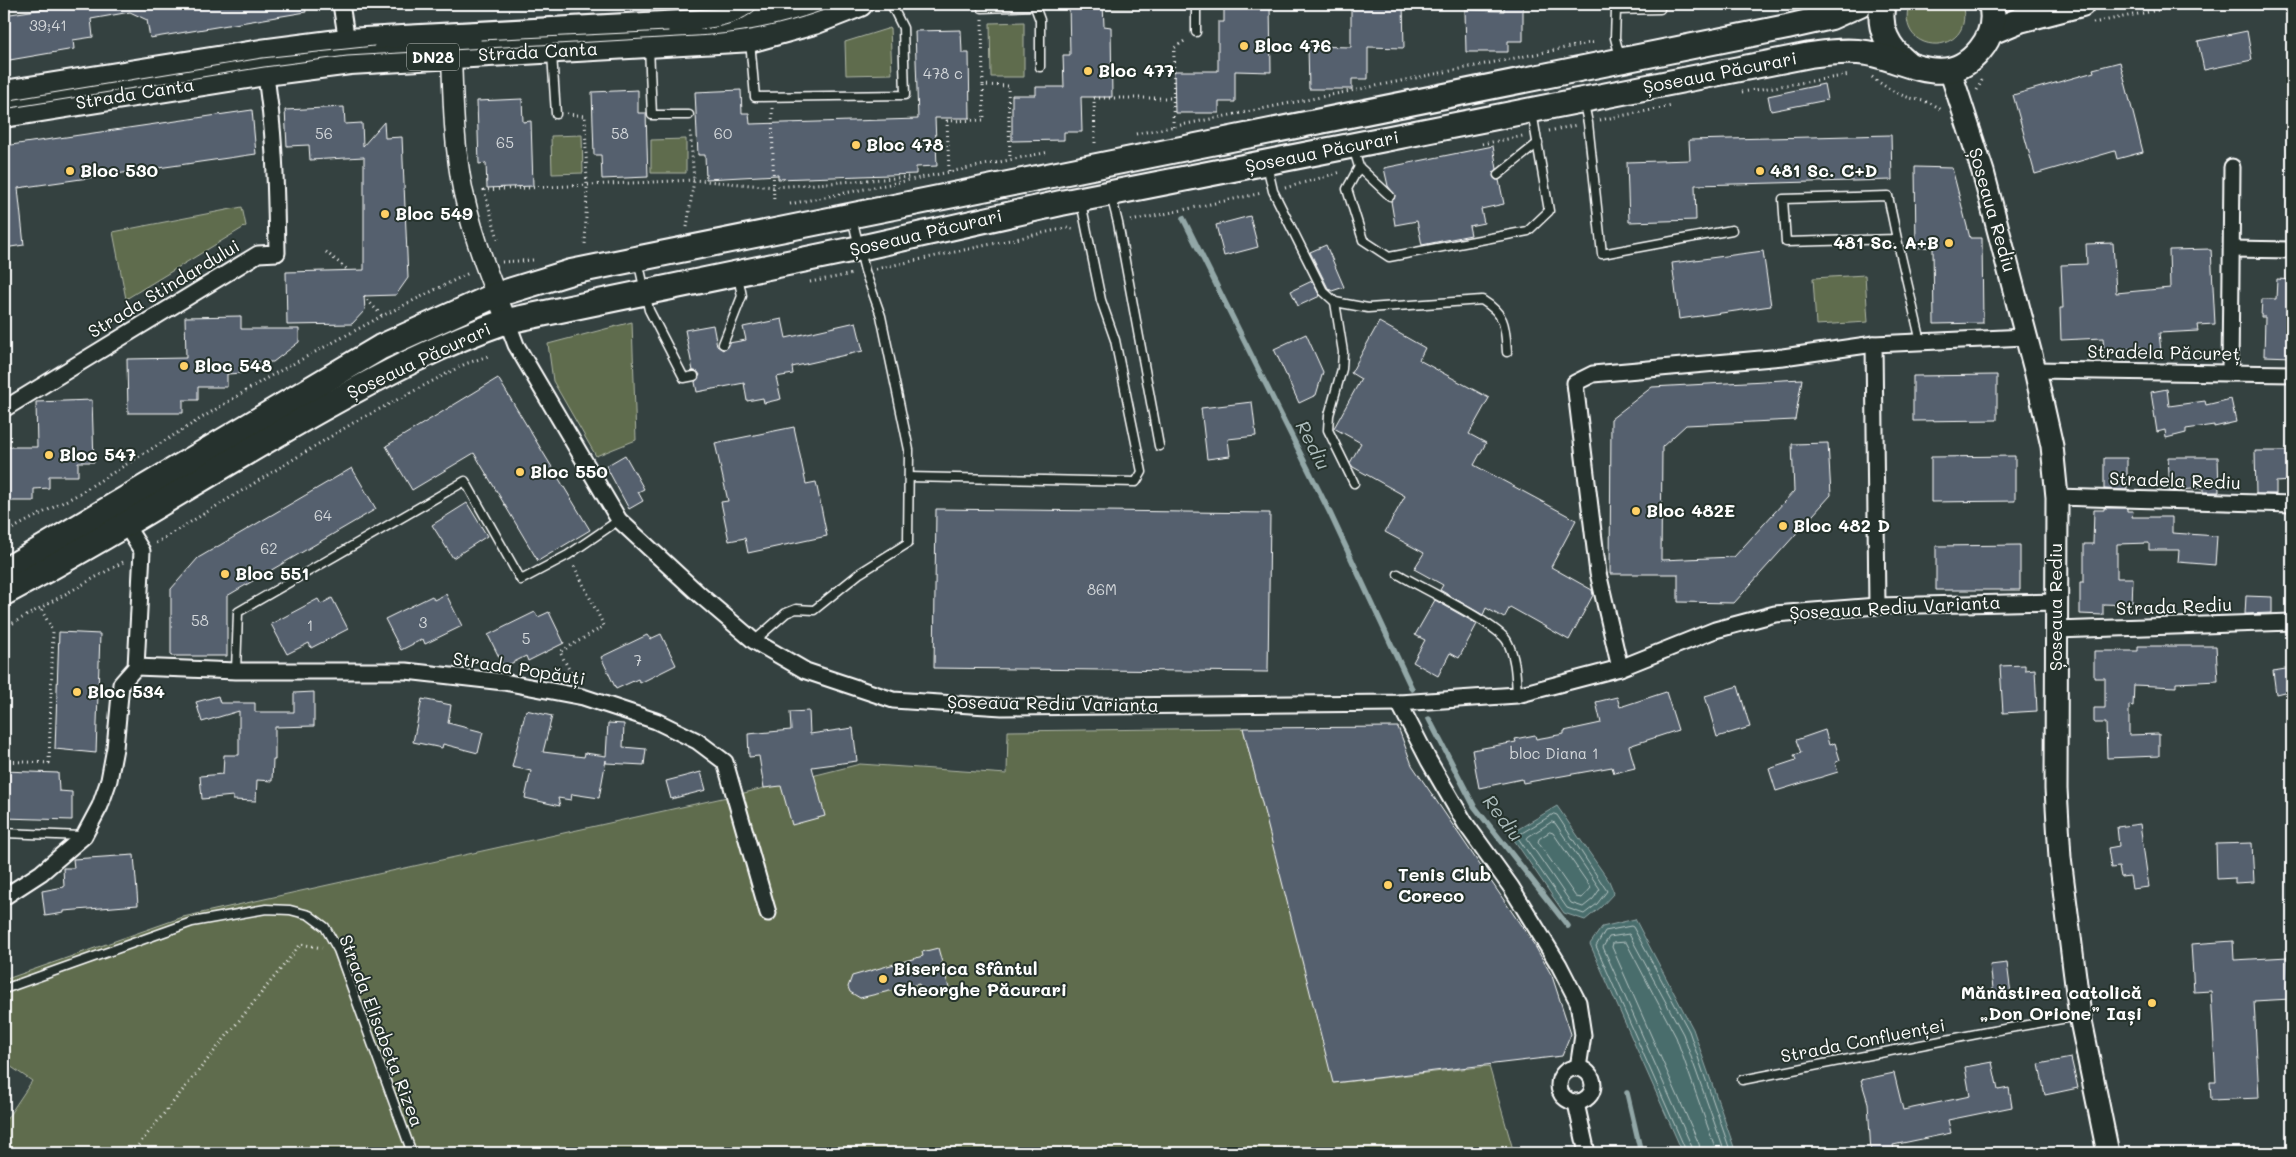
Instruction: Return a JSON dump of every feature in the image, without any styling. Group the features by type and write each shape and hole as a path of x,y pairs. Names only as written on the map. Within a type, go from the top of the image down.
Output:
{"main road":[{"name":"Strada Canta","path":"774,19 800,4"},
{"name":"Strada Canta","path":"4,93 348,52 748,28 774,19 860,4"},
{"name":"Șoseaua Păcurari","path":"4,593 120,515 381,347 496,295 571,272 637,258 1809,22 1831,17 1860,4"},
{"name":"Șoseaua Păcurari","path":"1883,4 1881,21 1884,33 1897,55 1907,63"},
{"name":"Șoseaua Păcurari","path":"4,571 120,515 259,443 391,370 474,332 507,321 860,248 950,227 1266,163 1356,156 1531,110 1830,52 1850,51 1869,53 1907,63 1920,69 1935,72 1950,70 1964,65 1976,57 1985,45 1991,32 1993,13 1991,4"},
{"path":"1991,32 2020,20 2086,14"},
{"name":"Strada Canta","path":"4,115 263,63"},
{"name":"Șoseaua Rediu","path":"1950,70 1983,172 2035,370 2052,446 2057,497 2056,789 2060,858 2080,1016 2108,1153"}],"street":[{"path":"341,4 348,52"},
{"name":"Șoseaua Rediu Varianta","path":"451,45 458,148 463,190 484,266 516,345 619,520 700,595 754,641 806,671 893,700 1002,707 1399,703 1517,694 1620,668 1715,630 1776,614 1876,606 2056,602"},
{"name":"Strada Stindardului","path":"4,409 258,254 277,253 276,170 269,95 263,63"},
{"path":"2230,372 2232,167"},
{"path":"2232,249 2292,250"},
{"path":"1620,668 1598,572 1575,383 1593,374 1783,357 1874,344 2026,337"},
{"path":"1874,344 1876,606"},
{"name":"Stradela Păcureț","path":"2035,370 2292,374"},
{"name":"Stradela Rediu","path":"2057,497 2292,504"},
{"path":"4,897 41,874 84,836 100,806 109,780 115,748 121,684 136,667 142,551 120,515"},
{"name":"Strada Rediu","path":"2056,630 2292,622"},
{"name":"Strada Popăuți","path":"136,667 236,671 406,671 504,682 582,697 656,721 697,742 725,762 768,912"},
{"path":"1399,703 1465,823 1510,887 1560,965 1578,1002 1583,1034 1578,1068"},
{"path":"1578,1068 1588,1072 1593,1083 1593,1089 1587,1099 1576,1103 1565,1100 1561,1095 1558,1084 1559,1079 1566,1070 1578,1068"},
{"path":"1576,1103 1587,1153"}],"lane":[{"path":"748,28 755,97 905,95 903,28 891,4"},
{"path":"1196,4 1196,32"},
{"path":"982,8 1034,5 1040,20 1040,67"},
{"path":"1620,59 1615,38 1616,10 1660,9"},
{"path":"648,35 652,116 689,115"},
{"path":"551,40 556,114"},
{"path":"1583,100 1588,123 1602,254 1732,230"},
{"path":"1356,156 1347,189 1363,240 1389,257 1528,231 1549,211 1531,110"},
{"path":"1498,175 1538,143"},
{"path":"1356,156 1390,196"},
{"path":"1266,163 1273,191 1323,292 1335,302 1368,308 1482,300 1498,310 1506,329 1507,352"},
{"path":"1111,194 1159,446"},
{"path":"1897,239 1786,242 1783,199 1888,196 1920,342"},
{"path":"910,478 1136,482 1142,472 1115,340 1101,300 1081,200"},
{"path":"754,641 786,613 796,609 814,610 860,573 908,543 909,450 881,316 865,271 852,216"},
{"path":"637,258 649,310 684,378 694,376"},
{"path":"723,344 742,296 737,273"},
{"path":"1335,302 1343,352 1342,369 1328,416 1328,430 1354,483"},
{"path":"236,671 238,612 465,481 521,580 568,555 619,520"},
{"path":"1398,574 1491,626 1506,640 1514,658 1517,694"},
{"path":"4,833 84,836"},
{"name":"Strada Elisabeta Rizea","path":"4,989 192,922 266,909 290,910 309,915 325,927 338,950 412,1153"},
{"name":"Strada Confluenței","path":"1742,1080 1987,1032 2080,1016"}],"path":[{"path":"2086,14 2188,4"},
{"path":"949,171 947,121 984,120 982,8"},
{"path":"1173,126 1174,48 1196,32"},
{"path":"1736,93 1855,74"},
{"path":"1869,74 1887,88 1906,97 1930,102 1941,110 1944,118"},
{"path":"1976,92 1984,77"},
{"path":"983,85 1008,86 1010,159"},
{"path":"771,97 775,187 774,207"},
{"path":"1095,143 1094,98 1173,98"},
{"path":"1480,144 1680,104"},
{"path":"556,114 585,116 587,186 585,246"},
{"path":"688,227 694,180 689,115"},
{"path":"1118,223 1273,191 1356,156"},
{"path":"499,243 484,190 694,180 775,187 921,176"},
{"path":"808,282 1066,228 1087,230"},
{"path":"326,252 348,270"},
{"path":"4,533 75,496 265,379 382,316 469,273"},
{"path":"364,296 382,316"},
{"path":"4,628 142,551 353,423 465,364 491,355"},
{"path":"568,555 604,626 560,652 582,697"},
{"path":"4,761 49,763 53,631 41,609"},
{"path":"132,1153 301,944 338,950"}],"green space":[{"path":"1111,4 1180,4 1180,7 1111,8"},
{"path":"1909,4 1962,4 1963,21 1958,34 1948,42 1936,44 1923,42 1913,34 1908,22"},
{"path":"1024,22 1024,77 991,77 990,23"},
{"path":"890,28 892,74 846,75 845,42"},
{"path":"582,135 583,173 552,174 551,136"},
{"path":"686,139 686,173 651,173 651,140"},
{"path":"242,207 246,226 126,299 113,232"},
{"path":"1865,275 1868,322 1816,325 1813,278"},
{"path":"632,322 636,440 596,456 553,381 548,344"},
{"path":"1243,728 1334,1083 1489,1066 1514,1153 4,1153 4,1123 32,1081 4,1062 4,980 183,917 736,795 860,764 1007,774 1008,731"}],"water":[{"path":"1557,806 1609,881 1614,893 1585,920 1564,913 1510,834"},
{"path":"1635,919 1693,1029 1736,1153 1683,1153 1590,944 1602,927"}],"building":[{"path":"76,4 305,4 306,12 150,38 147,20 130,12 91,19 93,37 73,40 74,49 4,61 4,15"},
{"name":"Bloc 477","path":"1069,4 1103,4 1104,26 1111,27 1112,97 1081,97 1082,132 1064,132 1064,140 1012,141 1012,95 1036,95 1036,87 1064,87 1063,55 1070,55"},
{"name":"Bloc 476","path":"1224,4 1270,4 1271,72 1235,71 1235,102 1219,102 1219,113 1175,113 1174,71 1218,71 1218,22 1224,22"},
{"path":"1351,4 1403,4 1404,48 1368,47 1368,79 1352,79 1352,89 1309,89 1308,46 1351,47"},
{"path":"1504,4 1523,4 1523,41 1508,41 1508,52 1466,52 1465,10 1504,11"},
{"path":"961,30 962,53 969,53 970,118 935,118 937,166 916,167 916,174 778,179 778,175 706,179 705,155 698,155 695,92 741,90 742,113 749,113 750,124 918,119 915,31"},
{"path":"2247,31 2252,60 2204,70 2198,41"},
{"path":"2120,62 2143,152 2117,159 2115,151 2035,174 2013,95 2094,72 2093,69"},
{"path":"1824,84 1827,100 1771,111 1768,96"},
{"path":"638,90 638,113 646,113 648,177 602,179 601,155 594,155 592,92"},
{"path":"522,99 523,122 531,121 533,186 487,188 486,163 479,164 477,101"},
{"name":"Bloc 549","path":"344,107 345,124 362,123 363,146 384,122 385,138 402,137 408,278 396,295 364,296 365,310 352,324 287,325 286,272 364,270 364,157 310,160 309,145 287,146 285,110"},
{"name":"Bloc 530","path":"252,110 256,154 18,188 24,245 4,248 4,146"},
{"name":"481 Sc. C+D","path":"1891,135 1892,180 1695,185 1696,220 1629,222 1627,162 1690,160 1689,140"},
{"path":"1493,146 1497,169 1493,176 1496,180 1499,180 1504,204 1481,209 1484,223 1469,226 1471,235 1422,245 1417,221 1395,225 1391,201 1395,195 1388,186 1384,168"},
{"name":"481 Sc. A+B","path":"1915,167 1952,168 1970,238 1982,238 1983,323 1934,324 1933,247 1916,248"},
{"path":"1250,216 1258,247 1224,256 1216,225"},
{"path":"2113,243 2116,293 2170,288 2169,250 2211,249 2215,324 2197,325 2198,331 2159,333 2161,351 2142,353 2141,347 2104,352 2103,338 2061,340 2060,308 2063,308 2061,265 2087,264 2086,244"},
{"path":"1326,245 1344,287 1332,291 1328,288 1310,252"},
{"path":"1763,251 1771,306 1679,319 1672,263"},
{"path":"2277,279 2292,280 2292,357 2264,356 2265,317 2261,317 2262,299 2276,299"},
{"path":"1312,281 1320,296 1298,306 1291,291"},
{"name":"Bloc 548","path":"241,316 241,329 299,329 299,342 273,362 241,362 242,373 227,374 227,387 198,387 198,400 183,400 183,413 128,413 127,359 186,358 185,317"},
{"path":"782,319 786,338 856,322 863,351 792,367 793,374 776,377 781,399 764,403 763,398 747,401 744,383 697,392 695,382 700,375 698,372 693,371 685,330 713,325 717,346 723,350 729,343 746,340 743,327"},
{"path":"1379,322 1425,348 1419,360 1489,398 1469,434 1486,443 1474,465 1576,520 1551,567 1592,590 1593,595 1569,640 1510,607 1504,618 1486,608 1483,615 1440,590 1443,585 1414,569 1424,553 1385,532 1405,496 1353,467 1350,463 1361,443 1334,428 1361,379 1351,373"},
{"path":"1306,334 1323,372 1316,395 1299,403 1274,349"},
{"path":"1997,375 1997,420 1913,421 1913,376"},
{"name":"Bloc 550","path":"498,378 590,530 538,561 474,453 412,490 386,446"},
{"name":"Bloc 482E","path":"1802,379 1795,420 1686,425 1662,447 1661,560 1734,557 1794,491 1792,444 1828,443 1831,495 1734,603 1678,602 1678,574 1610,574 1611,419 1652,387"},
{"path":"2167,389 2169,406 2205,401 2206,405 2231,399 2236,422 2214,427 2214,425 2186,429 2186,433 2166,438 2165,430 2157,432 2151,392"},
{"name":"Bloc 547","path":"92,400 94,462 78,462 78,476 49,476 49,488 34,489 34,501 4,501 4,447 37,447 36,402"},
{"path":"1252,402 1256,436 1228,439 1230,456 1207,459 1201,408"},
{"path":"794,427 806,484 816,482 827,536 748,553 745,538 729,541 721,502 728,501 715,443"},
{"path":"2255,451 2289,451 2290,481 2276,482 2276,494 2256,494"},
{"path":"625,455 644,489 638,492 643,501 629,509 606,466"},
{"path":"2015,456 2015,501 1931,502 1931,457"},
{"path":"2168,457 2218,457 2219,492 2203,492 2203,488 2170,491"},
{"path":"2104,458 2127,458 2127,490 2104,489"},
{"name":"Bloc 551","path":"352,468 376,509 227,596 227,656 171,656 171,589 198,558"},
{"path":"467,503 487,536 453,558 432,525"},
{"path":"2104,508 2127,508 2127,511 2133,511 2132,517 2172,517 2172,533 2217,536 2215,565 2178,562 2179,550 2149,550 2149,543 2117,544 2117,578 2133,578 2132,605 2103,604 2103,615 2080,614 2080,582 2084,582 2084,544 2093,544 2094,510 2104,510"},
{"path":"936,509 1270,513 1268,672 934,668"},
{"path":"2020,545 2020,590 1936,590 1936,546"},
{"path":"446,594 462,626 425,644 423,639 401,650 385,619 432,596 434,600"},
{"path":"2246,596 2272,597 2272,613 2245,614"},
{"path":"332,598 348,629 311,648 309,643 287,654 271,624 318,599 321,604"},
{"path":"1435,600 1477,624 1459,658 1450,653 1438,676 1413,662 1425,640 1415,635"},
{"path":"535,612 538,617 549,612 564,643 528,661 526,656 504,667 488,635"},
{"name":"Bloc 534","path":"59,632 100,634 96,753 55,749"},
{"path":"661,634 676,665 640,683 638,679 616,689 601,657 647,635 650,639"},
{"path":"2138,646 2216,646 2218,681 2176,683 2176,687 2134,685 2133,706 2129,705 2129,735 2159,734 2159,756 2107,758 2106,723 2094,723 2094,708 2105,708 2105,678 2094,678 2094,651 2138,651"},
{"path":"2025,665 2025,670 2035,669 2037,711 2003,713 2000,666"},
{"path":"2292,668 2292,690 2276,694 2273,671"},
{"path":"1738,686 1750,727 1717,737 1705,696"},
{"path":"314,692 314,726 275,727 275,760 273,760 272,781 257,780 256,801 233,800 233,796 202,799 200,776 223,774 224,755 239,755 239,711 202,722 196,702 218,696 220,703 255,703 255,712 294,712 294,693"},
{"path":"1666,692 1678,730 1629,746 1635,768 1614,773 1612,767 1523,783 1522,779 1479,788 1472,750 1516,742 1515,739 1535,735 1536,739 1564,734 1564,731 1601,723 1596,702 1617,697 1620,707"},
{"path":"422,699 451,705 448,723 483,732 478,753 443,744 442,748 413,742"},
{"path":"526,710 552,716 543,752 584,757 585,753 606,756 608,723 624,724 623,747 646,749 644,765 606,763 606,760 599,798 572,794 571,800 558,798 560,806 525,798 531,771 512,767"},
{"path":"809,711 810,734 853,728 857,761 812,767 825,816 792,825 781,786 764,788 759,756 749,757 748,734 791,730 790,712"},
{"name":"Tenis Club Coreco","path":"1398,727 1412,765 1535,946 1552,976 1571,1034 1562,1056 1333,1083 1243,728"},
{"path":"1825,730 1829,745 1835,743 1840,760 1835,763 1838,772 1776,791 1769,769 1796,760 1794,755 1801,753 1796,740"},
{"path":"4,771 58,773 59,791 72,792 72,820 4,818"},
{"path":"701,772 706,790 671,799 666,781"},
{"path":"2140,824 2149,887 2132,889 2130,876 2121,877 2119,867 2111,868 2108,848 2119,846 2117,827"},
{"path":"2252,843 2254,882 2235,883 2235,878 2217,879 2216,844"},
{"path":"134,855 138,905 64,911 64,913 45,916 42,891 64,887 63,868 74,868 73,859"},
{"name":"Mănăstirea catolică „Don Orione” Iași","path":"2233,941 2234,960 2288,957 2291,999 2254,1001 2259,1098 2211,1100 2210,1082 2216,1082 2211,991 2194,992 2191,944"},
{"path":"938,948 949,988 922,995 919,984 860,998 850,992 848,987 852,976 923,956 922,952"},
{"path":"2007,963 2011,994 1994,996 1990,965"},
{"path":"2071,1058 2078,1088 2045,1095 2039,1064"},
{"path":"1992,1062 1998,1090 2009,1088 2012,1107 1948,1120 1951,1133 1893,1145 1895,1153 1871,1153 1868,1103 1861,1080 1894,1073 1903,1110 1970,1096 1965,1067"}],"waterway":[{"name":"Rediu","path":"1183,218 1330,513 1412,689"},
{"name":"Rediu","path":"1429,719 1474,806 1568,926"},
{"name":"Rediu","path":"1627,1093 1641,1153"}],"tram line":[{"path":"701,29 718,27 742,19 761,4"},
{"path":"4,109 264,67 347,56 715,35 752,30 787,22 840,4"},
{"path":"481,40 668,31"},
{"path":"4,101 262,58 374,46"}],"place":[{"name":"Bloc 476","path":"1244,46"},
{"name":"Bloc 477","path":"1088,71"},
{"name":"Bloc 478","path":"856,145"},
{"name":"Bloc 530","path":"70,171"},
{"name":"481 Sc. C+D","path":"1760,171"},
{"name":"Bloc 549","path":"385,214"},
{"name":"481 Sc. A+B","path":"1949,243"},
{"name":"Bloc 548","path":"184,366"},
{"name":"Bloc 547","path":"49,455"},
{"name":"Bloc 550","path":"520,472"},
{"name":"Bloc 482E","path":"1636,511"},
{"name":"Bloc 482 D","path":"1783,526"},
{"name":"Bloc 551","path":"225,574"},
{"name":"Bloc 534","path":"77,692"},
{"name":"Tenis Club Coreco","path":"1388,885"},
{"name":"Biserica Sfântul Gheorghe Păcurari","path":"883,979"},
{"name":"Mănăstirea catolică „Don Orione” Iași","path":"2152,1003"}]}
